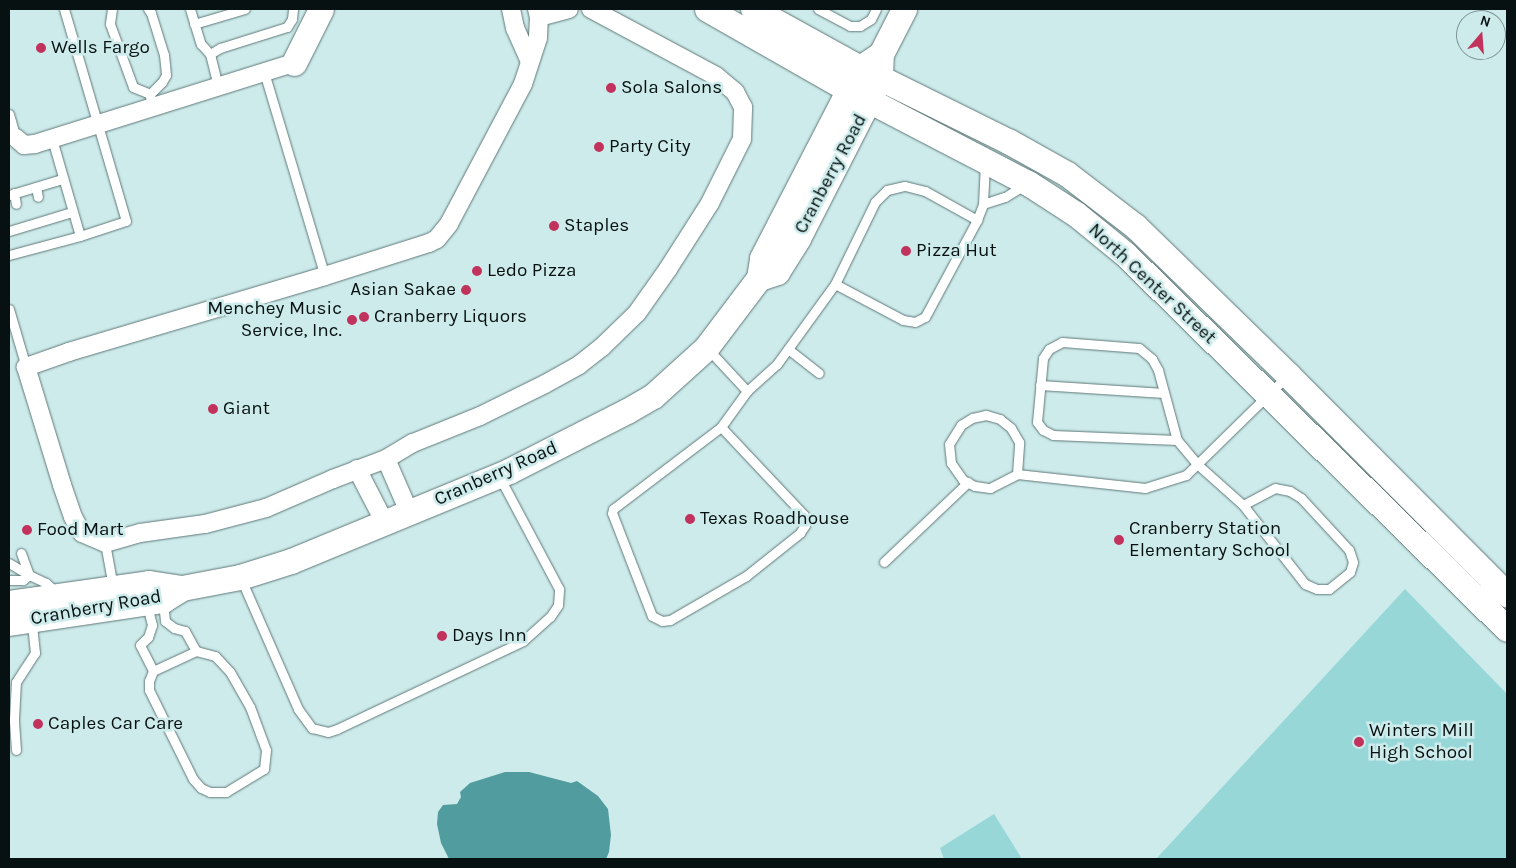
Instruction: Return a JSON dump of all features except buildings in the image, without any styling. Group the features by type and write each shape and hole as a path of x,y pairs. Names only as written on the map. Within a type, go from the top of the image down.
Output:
{"street":[{"path":"16,138 24,145 52,139 97,125 151,100 218,87 294,63 321,9"},
{"path":"511,9 515,28 530,62"},
{"path":"569,9 538,13 536,50 519,92 444,233 429,243 69,352 26,367 73,517 82,533 105,543 140,533 205,524 266,508 357,469 386,459 413,443 480,416 546,384 579,365 602,347 637,313 668,270 710,203 742,138 743,107 734,92 716,76 591,9"},
{"name":"North Center Street","path":"707,9 859,95 1028,184 1076,214 1125,254 1507,629"},
{"name":"North Center Street","path":"753,9 874,67 1067,174 1135,226 1288,375 1507,595"},
{"name":"Cranberry Road","path":"20,621 163,597 240,577 291,561 499,475 634,408 653,396 706,348 759,278 777,272 798,238 859,95 904,9"},
{"path":"386,459 409,512"},
{"path":"357,469 385,523"},
{"name":"Cranberry Road","path":"9,603 149,583 163,597"}],"lane":[{"path":"9,255 80,236 126,221 64,9"},
{"path":"112,9 110,24 133,87 151,100 166,74 164,56 151,13 148,9"},
{"path":"190,9 201,44 210,54 218,87"},
{"path":"194,24 246,9"},
{"path":"210,54 220,48 287,27 292,19 293,9"},
{"path":"818,9 850,26 860,26 871,19 876,9"},
{"path":"264,72 325,276"},
{"path":"9,114 16,138"},
{"path":"52,139 80,236"},
{"path":"835,284 903,320 915,322 925,317 977,220 983,204 985,163"},
{"path":"16,204 11,194 62,179"},
{"path":"983,204 1005,197 1028,184"},
{"path":"36,186 38,197"},
{"path":"721,426 804,515 805,525 800,533 746,576 670,620 662,621 652,616 612,513 613,509 721,426 747,390 776,364 835,284 875,202 887,190 905,186 925,191 977,220"},
{"path":"42,210 45,220"},
{"path":"9,231 72,212"},
{"path":"19,217 22,227"},
{"path":"9,309 26,367"},
{"path":"1177,440 1054,435 1043,430 1037,422 1043,358 1049,349 1062,342 1139,348 1152,359 1177,440 1197,464 1243,505 1305,584 1317,589 1329,590 1350,572 1353,562 1349,550 1301,498 1290,491 1275,488 1243,505"},
{"path":"706,348 747,390"},
{"path":"788,349 819,373"},
{"path":"1017,474 1019,442 1011,428 1000,419 986,415 972,418 961,425 950,444 950,463 955,472 968,482 990,488 1017,474 1145,488 1186,475 1270,395 1288,375"},
{"path":"1040,385 1164,393"},
{"path":"240,577 298,709 312,728 328,732 337,729 523,641 550,617 558,606 559,589 499,475"},
{"path":"884,562 968,482"},
{"path":"105,543 113,587"},
{"path":"21,553 29,575"},
{"path":"9,563 53,588 59,596"},
{"path":"9,580 24,580 29,575"},
{"path":"163,597 165,621 174,628 185,631 196,650 215,656 230,672 250,707 266,750 264,769 226,792 210,792 201,788 193,779 149,690 152,671 140,645 148,637 163,597"},
{"path":"16,750 14,719 16,682 35,653 20,621"},
{"path":"152,671 196,650"}],"shaded area":[{"name":"Winters Mill High School","path":"1405,589 1507,694 1507,856 1504,859 1156,859"},
{"path":"505,772 529,772 571,783 577,781 598,796 608,809 611,835 609,852 606,859 449,859 441,843 437,824 438,812 443,805 457,804 461,797 460,792 470,783"},
{"path":"994,814 1022,859 944,859 940,848"}],"place":[{"name":"Wells Fargo","path":"41,48"},
{"name":"Sola Salons","path":"611,88"},
{"name":"Party City","path":"599,147"},
{"name":"Staples","path":"554,226"},
{"name":"Pizza Hut","path":"906,251"},
{"name":"Ledo Pizza","path":"477,271"},
{"name":"Asian Sakae","path":"466,290"},
{"name":"Cranberry Liquors","path":"364,317"},
{"name":"Menchey Music Service, Inc.","path":"352,320"},
{"name":"Giant","path":"213,409"},
{"name":"Texas Roadhouse","path":"690,519"},
{"name":"Food Mart","path":"27,530"},
{"name":"Cranberry Station Elementary School","path":"1119,540"},
{"name":"Days Inn","path":"442,636"},
{"name":"Caples Car Care","path":"38,724"},
{"name":"Winters Mill High School","path":"1359,742"}]}
